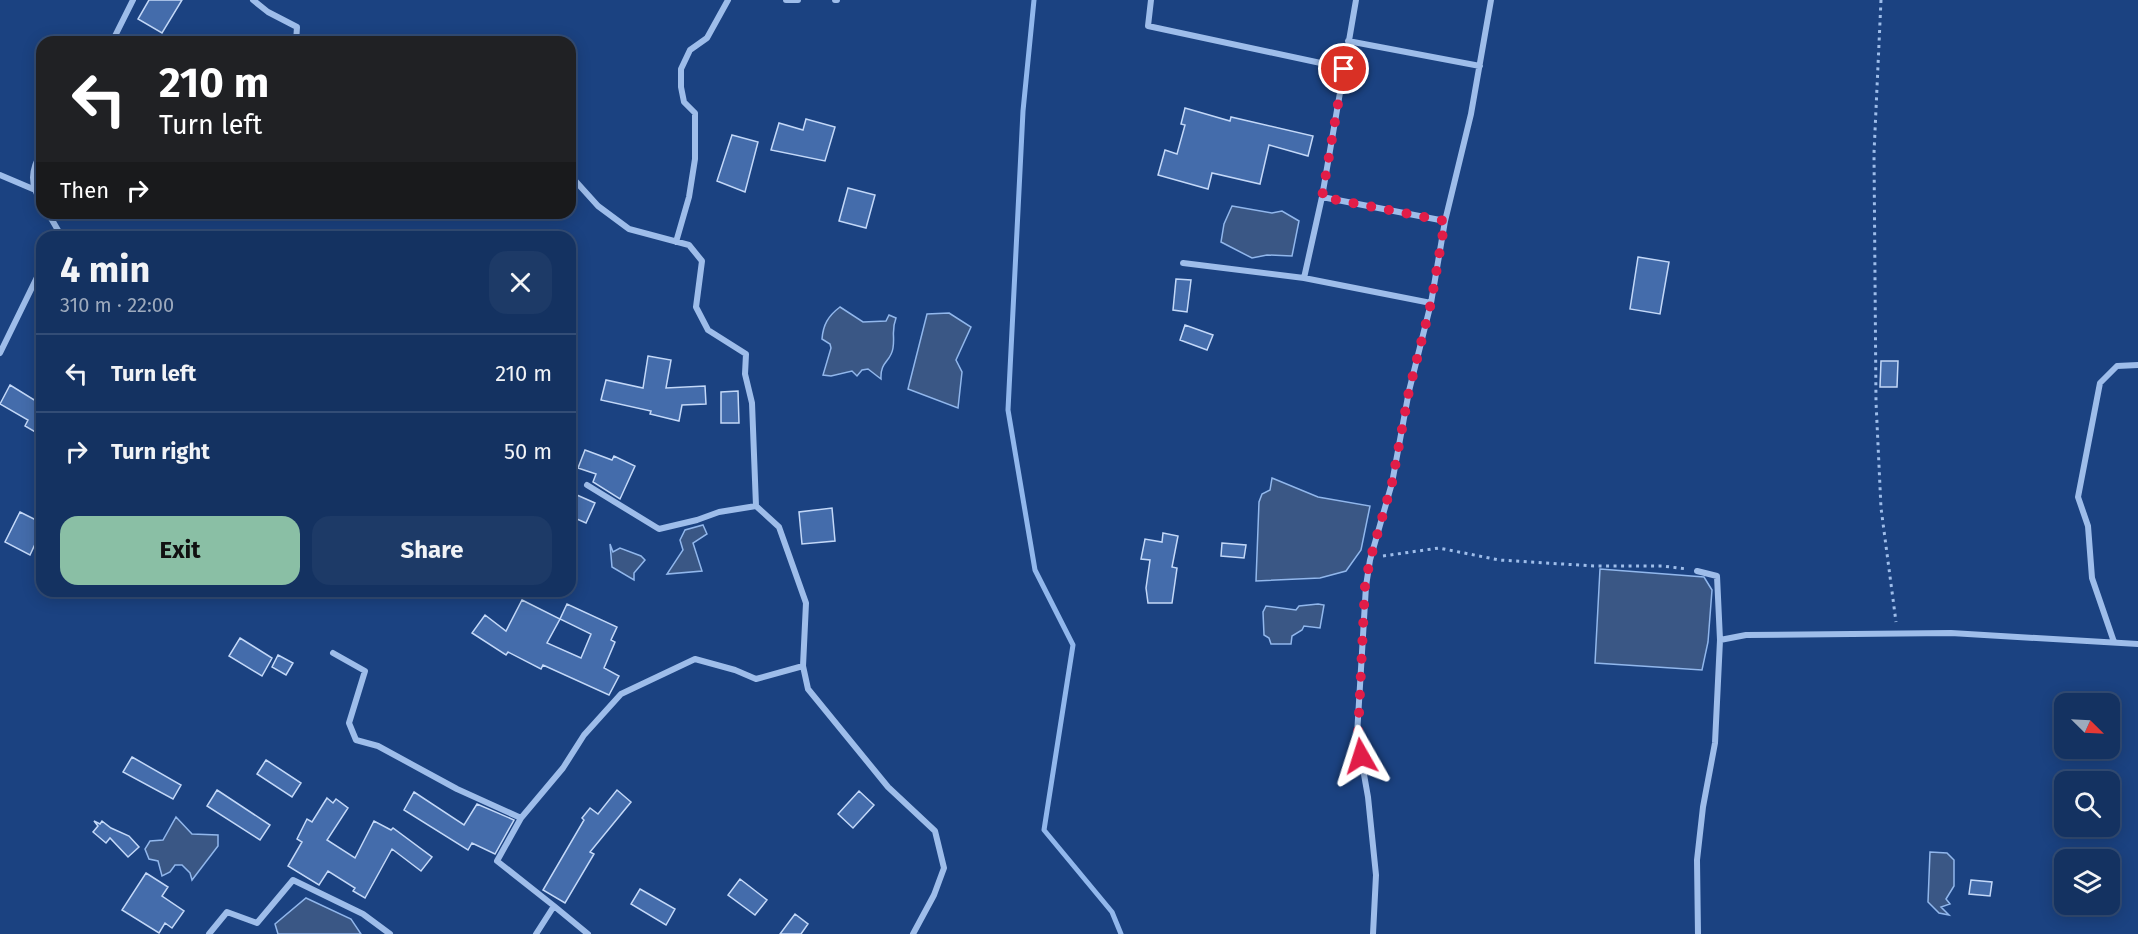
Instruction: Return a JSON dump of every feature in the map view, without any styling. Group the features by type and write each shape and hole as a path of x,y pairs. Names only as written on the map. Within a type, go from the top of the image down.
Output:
{"street":[{"path":"115,36 133,0"},
{"path":"253,0 268,12 297,27 296,36"},
{"path":"676,242 695,159 695,113 684,102 681,69 690,50 707,38 728,0"},
{"path":"786,0 798,0"},
{"path":"1150,0 1148,26 1344,69"},
{"path":"1304,278 1322,197 1356,0"},
{"path":"1373,934 1376,875 1368,796 1358,735 1365,586 1392,483 1409,391 1431,303 1445,221 1471,114 1491,0"},
{"path":"1348,41 1480,66"},
{"path":"36,162 33,189 36,194"},
{"path":"0,175 33,189"},
{"path":"576,181 598,206 629,229 689,245 702,261 696,307 708,330 746,354 745,374 752,403 756,506 778,527 806,603 803,666 808,689 888,786 935,831 944,868 934,895 913,934"},
{"path":"1322,197 1445,221"},
{"path":"1183,263 1304,278 1431,303"},
{"path":"0,353 36,279"},
{"path":"2114,642 2092,578 2088,526 2078,497 2100,383 2117,366 2138,365"},
{"path":"586,485 659,529 697,520 718,512 756,506"},
{"path":"1697,571 1717,576 1720,640 1715,743 1703,807 1697,860 1698,934"},
{"path":"1720,640 1746,635 1951,633 2138,644"},
{"path":"333,653 365,672 349,723 356,740 378,746 457,789 521,818"},
{"path":"588,934 497,861 521,818 562,768 584,735 621,694 695,659 735,670 756,679 803,666"},
{"path":"209,934 227,912 257,923 293,880 363,914 390,934"},
{"path":"536,934 554,906"}],"path":[{"path":"1881,0 1874,153 1876,402 1881,508 1898,633"},
{"path":"1370,560 1439,549 1499,560 1620,567 1662,566 1697,571"}],"water":[{"path":"1232,206 1272,213 1282,211 1299,221 1292,256 1267,255 1252,258 1221,242 1224,224"},
{"path":"840,307 863,322 886,321 889,315 896,318 892,353 882,369 881,379 868,369 862,370 857,376 852,371 831,376 823,375 831,348 830,344 822,339 824,329 829,317"},
{"path":"949,313 971,327 956,360 962,372 958,408 908,389 927,314"},
{"path":"1272,478 1318,497 1370,506 1361,550 1346,571 1320,578 1256,581 1259,502 1262,494 1270,490"},
{"path":"703,525 707,534 693,543 702,571 667,574 683,550 680,540 685,530"},
{"path":"610,544 613,552 620,548 641,556 645,560 634,573 634,580 612,567"},
{"path":"1600,569 1704,577 1712,590 1708,642 1702,670 1595,663"},
{"path":"1324,605 1320,628 1304,626 1292,636 1291,644 1271,644 1269,638 1264,635 1263,612 1266,606 1296,610 1299,606"},
{"path":"176,817 192,834 218,835 218,846 192,880 190,873 182,865 175,865 170,872 162,876 158,861 149,859 145,849 150,841 163,840"},
{"path":"1930,852 1947,853 1954,860 1954,886 1946,899 1950,904 1941,907 1949,915 1939,913 1928,902"},
{"path":"306,898 351,919 361,934 278,934 275,924"}],"building":[{"path":"149,0 182,0 162,33 138,19"},
{"path":"1185,108 1230,121 1231,117 1313,136 1308,156 1269,145 1260,184 1212,173 1208,189 1158,175 1165,150 1177,154 1185,125 1181,124"},
{"path":"806,119 835,127 825,161 771,150 779,123 803,130"},
{"path":"732,135 758,142 745,192 717,181"},
{"path":"848,188 875,195 866,228 839,221"},
{"path":"1638,257 1669,262 1660,314 1630,309"},
{"path":"1176,279 1191,280 1187,312 1173,310"},
{"path":"1185,325 1213,335 1207,350 1180,340"},
{"path":"648,356 671,360 666,388 705,386 706,404 682,405 679,421 650,414 651,411 601,400 606,380 643,388"},
{"path":"1881,361 1898,361 1897,387 1880,387"},
{"path":"10,385 36,401 36,432 25,426 28,420 0,404"},
{"path":"738,391 739,423 721,423 721,392"},
{"path":"585,450 612,460 614,456 635,466 620,499 593,482 596,474 578,468"},
{"path":"576,495 595,503 586,523 576,519"},
{"path":"832,508 835,541 802,544 799,512"},
{"path":"20,512 36,520 36,542 30,555 5,542"},
{"path":"1163,533 1178,536 1172,567 1177,568 1172,603 1148,603 1146,588 1150,560 1141,559 1145,539 1162,542"},
{"path":"1222,543 1246,545 1244,558 1221,556"},
{"path":"522,600 560,619 567,604 617,627 611,640 615,642 604,668 619,676 609,695 543,665 541,669 508,652 506,655 472,633 485,615 506,631","holes":["560,619 591,634 581,658 547,643"]},
{"path":"240,638 272,658 262,676 229,656"},
{"path":"278,655 293,663 286,675 272,667"},
{"path":"132,757 181,785 173,799 123,772"},
{"path":"266,760 301,783 292,797 257,774"},
{"path":"217,790 270,825 260,840 207,806"},
{"path":"617,790 631,802 590,852 594,854 565,903 543,890 584,820 582,818 590,808 598,814"},
{"path":"859,791 874,805 853,828 838,814"},
{"path":"414,792 464,825 477,804 514,820 495,854 472,843 468,850 404,810"},
{"path":"327,798 333,803 336,799 348,808 327,840 355,858 374,821 391,830 393,828 432,857 421,871 392,849 365,898 353,891 355,888 328,871 319,885 288,866 302,842 297,839 307,819 312,822"},
{"path":"94,821 100,824 102,821 129,836 139,847 128,857 110,838 106,843 93,832 98,826"},
{"path":"146,873 168,887 162,896 184,911 172,928 165,923 159,933 122,910"},
{"path":"740,879 767,900 755,915 728,895"},
{"path":"1971,880 1992,882 1990,896 1969,894"},
{"path":"640,889 675,909 666,925 631,904"},
{"path":"795,914 808,924 801,934 780,934"}],"waterway":[{"path":"1034,0 1023,111 1008,410 1035,570 1073,645 1044,830 1112,912 1121,934"}],"route":[{"path":"1344,69 1322,197 1445,221 1431,303 1409,391 1392,483 1365,586 1358,735 1361,756"}]}
